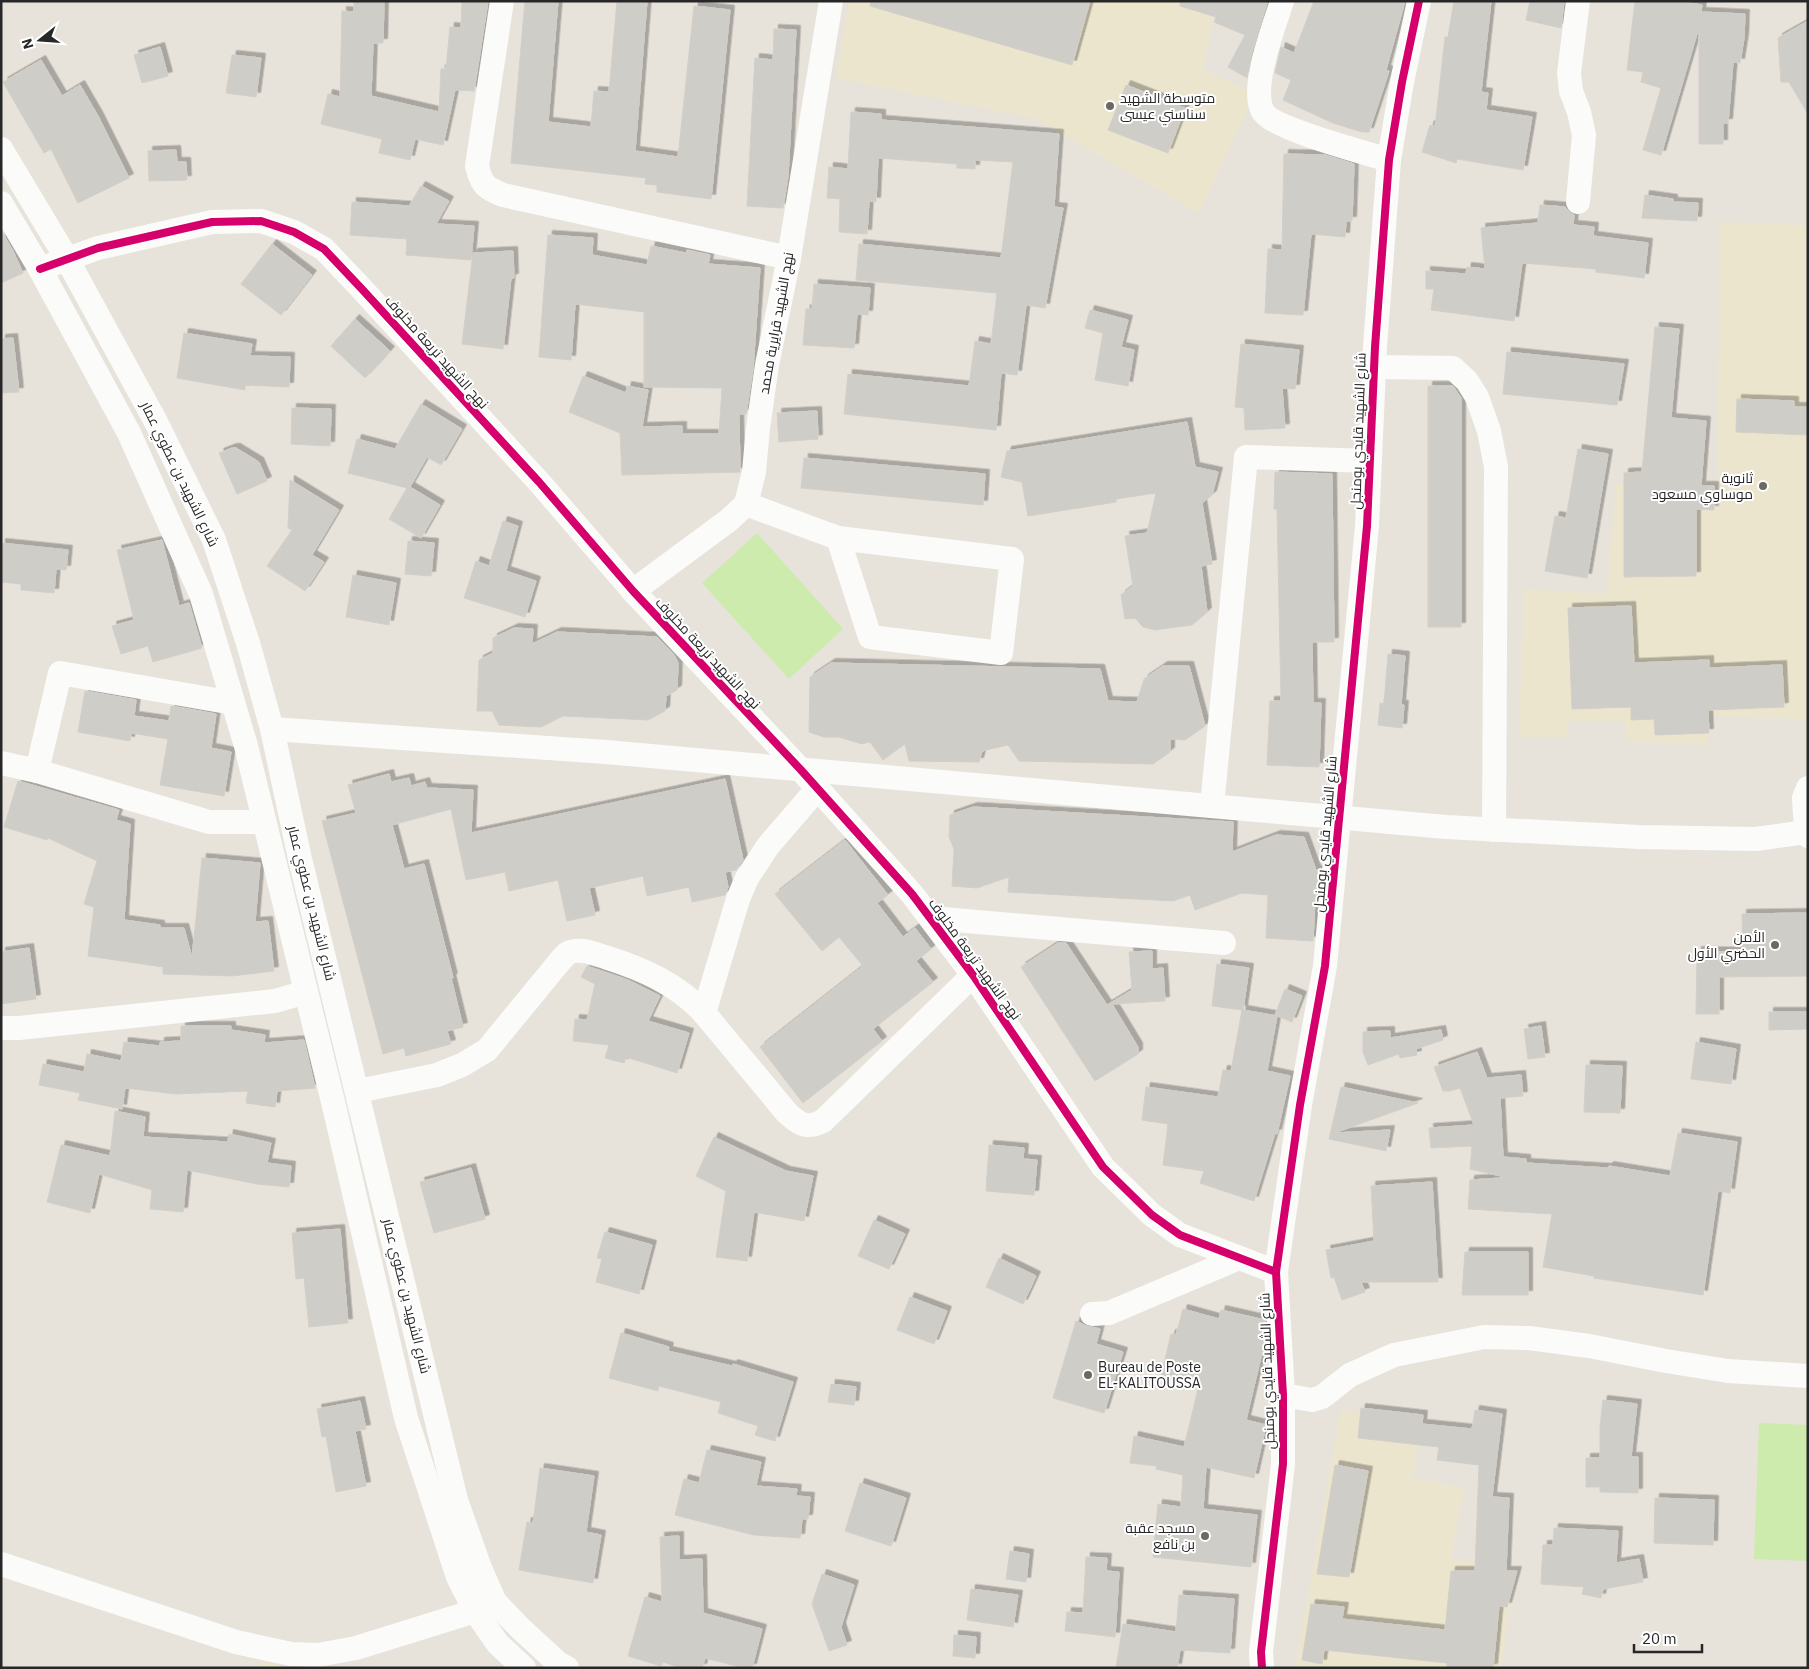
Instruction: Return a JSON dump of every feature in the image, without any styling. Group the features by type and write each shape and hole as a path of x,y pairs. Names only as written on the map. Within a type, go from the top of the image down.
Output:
{"street":[{"path":"502,1 477,166 481,180 486,188 503,195 789,258"},
{"name":"نهج الشهيد قرايرية محمد","path":"746,504 754,472 767,365 789,258 831,1"},
{"path":"1282,1 1265,54 1259,92 1263,112 1273,121 1301,132 1389,160"},
{"name":"شارع الشهيد قايدي بومنجل","path":"1262,1668 1261,1652 1283,1464 1283,1395 1276,1272 1300,1105 1325,966 1367,526 1374,367 1389,160 1402,82 1419,1"},
{"path":"1578,1 1569,73 1571,91 1579,112 1584,135 1578,202"},
{"name":"شارع الشهيد بن عطوي عمار","path":"1,149 67,259 156,422 214,540 248,643 272,729 300,859 456,1500 480,1568 485,1607 498,1644 524,1668"},
{"name":"شارع الشهيد بن عطوي عمار","path":"4,212 40,268 129,433 201,594 246,746 406,1418 458,1577 485,1607 520,1628 558,1663 567,1668"},
{"name":"نهج الشهيد تريعة مخلوف","path":"40,268 98,248 135,238 212,222 261,221 294,232 324,249 539,482 633,591 818,788 912,894 973,975 1103,1167 1152,1215 1180,1235 1276,1272"},
{"path":"1374,367 1453,368 1467,381 1477,397 1490,431 1496,467 1494,830"},
{"path":"1212,806 1246,457 1370,461"},
{"path":"633,591 722,525 746,504 838,538 1012,559 1001,653 870,637 838,538"},
{"path":"37,771 60,673 233,703"},
{"path":"272,729 606,752 1446,828 1639,837 1756,840 1807,834 1804,798 1808,788"},
{"path":"1,763 37,771 209,822 264,822"},
{"path":"704,1013 738,900 747,878 768,846 818,788"},
{"path":"930,918 1224,943"},
{"path":"358,1091 437,1075 462,1065 487,1050 560,961 568,954 586,951 633,966 660,978 691,999 787,1113 797,1122 814,1126 824,1121 973,975"},
{"path":"1,1028 19,1028 274,1001 306,992"},
{"path":"1092,1314 1109,1313 1239,1258"},
{"path":"1283,1395 1312,1400 1326,1394 1350,1374 1394,1355 1484,1337 1538,1339 1589,1346 1728,1371 1808,1376"},
{"path":"1,1564 226,1639 291,1654 318,1655 356,1648 485,1607"}],"shaded area":[{"name":"متوسطة الشهيد سناسني عيسى","path":"849,1 1217,1 1203,70 1255,93 1199,213 1036,119 836,78"},
{"name":"ثانوية موساوي مسعود","path":"1719,222 1808,225 1808,719 1708,716 1707,745 1626,741 1626,721 1567,721 1567,738 1519,737 1524,589 1607,594 1616,483 1718,489"},
{"path":"1341,1409 1422,1424 1412,1478 1464,1488 1451,1558 1517,1571 1500,1668 1295,1668"},
{"path":"261,1660 289,1668 259,1668"}],"green space":[{"path":"757,533 843,629 789,679 702,583"},
{"path":"1759,1423 1808,1425 1808,1561 1754,1559"}],"building":[{"path":"354,1 384,1 383,43 373,43 371,96 439,112 441,69 446,69 450,27 461,28 462,1 488,1 474,91 455,90 443,145 415,139 410,160 379,153 382,139 321,124 328,94 340,97 342,11 354,12"},
{"path":"525,1 558,1 548,122 591,127 594,91 609,92 617,1 647,1 635,151 678,157 694,6 730,10 711,199 657,192 657,185 645,184 646,178 511,163"},
{"path":"871,1 1090,1 1072,65 870,6"},
{"path":"1180,1 1262,1 1267,3 1252,52 1247,78 1228,67 1245,35 1214,22 1216,17 1180,6"},
{"path":"1314,1 1405,1 1386,70 1389,71 1369,132 1362,132 1333,123 1283,100 1291,80 1275,73 1281,47 1294,53"},
{"path":"1454,1 1491,1 1481,92 1488,93 1486,110 1532,117 1523,170 1457,159 1456,163 1422,152 1430,125 1435,127 1445,37 1448,37"},
{"path":"1530,1 1564,1 1561,28 1526,20"},
{"path":"1635,1 1675,1 1702,5 1701,12 1745,14 1740,63 1733,62 1728,123 1723,123 1723,144 1699,144 1699,27 1661,155 1643,150 1661,88 1641,82 1643,72 1627,70"},
{"path":"1808,21 1808,114 1789,82 1781,82 1778,38"},
{"path":"774,29 796,30 788,176 783,208 747,206 755,58 773,60"},
{"path":"160,47 168,76 142,83 134,55"},
{"path":"232,55 261,58 256,97 226,93"},
{"path":"41,60 62,96 80,85 129,178 78,203 51,149 44,153 3,82"},
{"path":"1126,85 1185,108 1168,153 1108,130"},
{"path":"851,112 881,114 881,120 1059,134 1054,207 1063,208 1045,308 1026,305 1017,375 1001,373 996,430 844,414 848,374 969,386 975,341 991,344 997,293 856,280 859,244 1001,258 1013,162 975,160 975,169 957,168 957,164 878,158 876,202 869,201 867,234 839,232 840,199 827,198 829,167 848,169"},
{"path":"176,150 177,162 186,162 187,180 149,181 148,151"},
{"path":"1284,154 1325,155 1354,164 1352,221 1346,221 1345,237 1311,234 1303,315 1265,313 1268,249 1282,250"},
{"path":"421,186 449,201 436,224 474,226 471,260 406,255 407,239 350,235 352,202 409,206"},
{"path":"1645,195 1673,199 1673,202 1698,203 1697,221 1642,218"},
{"path":"1540,205 1565,207 1574,215 1573,225 1594,227 1593,236 1648,243 1644,278 1596,272 1596,269 1522,263 1514,321 1431,310 1434,289 1426,289 1426,271 1466,274 1467,267 1485,269 1481,228 1538,223"},
{"path":"1,230 23,273 1,283"},
{"path":"548,235 593,238 592,255 647,265 651,246 686,253 687,250 710,255 708,264 760,268 753,369 746,414 739,414 740,472 622,475 620,433 569,412 583,376 626,393 627,386 648,390 642,427 682,426 682,434 719,434 722,388 644,387 644,312 575,304 571,360 539,357"},
{"path":"272,244 312,275 281,315 241,284"},
{"path":"513,251 514,278 511,278 503,349 462,344 473,253"},
{"path":"814,284 870,288 868,315 857,314 854,348 803,345 806,309 812,309"},
{"path":"1090,310 1128,320 1121,347 1134,350 1128,386 1095,380 1103,333 1085,328"},
{"path":"355,319 390,351 365,378 331,346"},
{"path":"1655,327 1679,329 1671,418 1706,421 1701,486 1714,486 1714,510 1696,509 1696,576 1624,577 1624,473 1642,472"},
{"path":"184,333 252,344 250,356 290,357 289,387 245,385 245,390 177,378"},
{"path":"13,338 19,392 1,393 1,339"},
{"path":"1241,344 1299,350 1295,389 1282,388 1285,428 1245,430 1244,408 1235,407"},
{"path":"1507,352 1624,364 1617,405 1503,394"},
{"path":"1428,386 1453,386 1461,398 1461,627 1428,627"},
{"path":"1737,399 1794,401 1794,407 1808,407 1808,435 1736,432"},
{"path":"421,404 462,429 441,465 427,457 410,487 440,505 421,538 389,519 407,488 348,473 357,439 395,449"},
{"path":"292,408 331,409 330,446 291,444"},
{"path":"817,411 818,439 779,442 777,413"},
{"path":"1187,422 1195,467 1218,472 1212,495 1202,503 1212,564 1201,566 1207,612 1192,625 1155,630 1143,627 1135,618 1125,619 1121,595 1133,586 1125,536 1147,533 1156,493 1116,499 1116,502 1028,516 1022,482 1001,477 1007,451"},
{"path":"236,448 259,462 267,481 237,494 219,453"},
{"path":"1578,449 1608,454 1587,578 1545,571 1555,516 1566,518"},
{"path":"804,458 985,474 983,505 801,488"},
{"path":"1275,472 1332,474 1334,642 1312,642 1313,703 1321,703 1319,767 1267,765 1270,701 1281,701 1277,509 1274,509"},
{"path":"290,480 339,510 312,555 324,562 305,591 267,566 292,530 288,528"},
{"path":"503,521 518,526 506,571 536,581 525,617 464,598 476,561 489,566"},
{"path":"162,540 179,606 189,603 202,648 153,662 148,646 121,654 112,626 134,620 117,550"},
{"path":"408,541 434,543 431,576 405,574"},
{"path":"1,543 68,550 66,570 56,569 54,593 21,590 21,584 1,582"},
{"path":"353,575 396,583 389,625 346,617"},
{"path":"1631,606 1634,663 1709,660 1709,668 1782,665 1784,707 1708,710 1709,733 1655,735 1654,719 1631,720 1631,707 1572,709 1568,608"},
{"path":"514,628 533,629 532,644 557,632 657,637 674,655 678,663 677,690 666,696 665,711 648,720 563,716 541,727 499,725 492,711 477,711 479,660 493,653 493,638"},
{"path":"1388,654 1405,656 1401,705 1404,705 1402,728 1378,725 1380,703 1384,704"},
{"path":"831,663 1100,669 1108,701 1137,702 1144,679 1163,666 1189,666 1205,726 1185,740 1170,739 1170,752 1153,764 1019,761 1008,745 982,751 979,762 909,761 905,744 883,760 870,742 862,744 839,737 824,737 809,732 810,677"},
{"path":"85,691 136,700 134,716 169,721 171,706 216,714 211,748 231,752 224,796 160,785 168,739 131,733 130,741 78,732"},
{"path":"389,774 391,782 409,778 411,786 425,782 427,788 473,790 471,833 725,779 743,860 736,870 725,872 728,887 725,895 692,902 689,887 647,896 643,876 589,888 595,915 567,921 558,880 509,891 505,872 466,880 451,809 392,825 404,869 424,864 453,978 451,978 463,1027 447,1031 451,1044 406,1056 404,1048 383,1054 322,821 356,813 348,785"},
{"path":"18,781 119,810 116,820 130,824 124,920 160,925 160,928 184,928 192,958 202,858 260,863 255,922 268,921 274,971 232,976 163,974 163,967 88,956 94,907 84,904 97,861 48,838 47,840 4,827"},
{"path":"973,807 1233,822 1232,852 1276,835 1304,837 1316,870 1320,870 1318,898 1315,899 1313,941 1266,938 1268,895 1242,893 1195,910 1190,895 1173,901 1008,892 1009,877 977,888 952,886 954,849 949,837 950,815"},
{"path":"845,840 888,895 877,903 903,937 915,928 931,949 916,961 933,982 873,1029 882,1041 803,1103 760,1047 863,966 839,937 822,951 775,894"},
{"path":"1807,913 1808,976 1719,977 1719,1014 1696,1014 1697,951 1743,952 1742,914"},
{"path":"1058,943 1066,943 1107,1005 1132,990 1129,952 1152,951 1152,969 1163,968 1165,1001 1112,1004 1138,1047 1138,1054 1095,1081 1021,967"},
{"path":"29,948 36,999 1,1004 1,952"},
{"path":"1217,964 1249,968 1243,1010 1277,1016 1267,1071 1290,1076 1277,1134 1275,1133 1254,1201 1200,1183 1204,1171 1163,1165 1168,1124 1142,1120 1146,1087 1218,1097 1223,1070 1231,1071 1242,1010 1212,1006"},
{"path":"587,966 628,980 660,996 648,1021 689,1033 677,1073 626,1057 624,1063 605,1058 609,1045 573,1041 575,1019 587,1020 595,984 581,977"},
{"path":"1285,989 1302,996 1292,1022 1275,1015"},
{"path":"1769,1012 1808,1012 1808,1029 1769,1030"},
{"path":"181,1026 231,1026 231,1030 265,1035 264,1043 304,1040 315,1088 277,1091 275,1107 246,1103 248,1091 176,1094 125,1088 122,1109 78,1100 80,1093 39,1085 43,1064 84,1072 87,1054 121,1061 124,1042 160,1046 160,1042 181,1041"},
{"path":"1541,1026 1545,1057 1528,1059 1524,1029"},
{"path":"1441,1030 1443,1040 1416,1049 1417,1055 1400,1058 1399,1054 1368,1065 1363,1052 1363,1032 1390,1031 1390,1038"},
{"path":"1696,1042 1736,1049 1731,1084 1691,1079"},
{"path":"1477,1052 1487,1078 1521,1075 1523,1096 1500,1098 1503,1157 1526,1159 1526,1163 1608,1168 1609,1166 1670,1176 1678,1133 1737,1142 1730,1193 1718,1191 1703,1295 1594,1278 1594,1276 1543,1267 1552,1214 1468,1209 1470,1180 1501,1178 1501,1176 1470,1169 1472,1146 1431,1148 1429,1128 1474,1125 1460,1088 1443,1091 1434,1067"},
{"path":"1586,1065 1622,1066 1620,1113 1584,1112"},
{"path":"1341,1087 1418,1103 1334,1133 1390,1130 1386,1151 1329,1139"},
{"path":"115,1111 145,1117 143,1137 228,1142 229,1134 271,1143 267,1163 291,1166 289,1187 257,1184 187,1170 183,1212 150,1209 152,1190 99,1174 90,1213 47,1202 61,1145 110,1156"},
{"path":"714,1137 786,1171 813,1176 804,1221 754,1212 747,1261 716,1257 726,1191 696,1176"},
{"path":"989,1145 1024,1148 1023,1159 1037,1160 1034,1195 986,1191"},
{"path":"471,1168 485,1219 434,1233 420,1182"},
{"path":"1432,1182 1438,1282 1361,1282 1365,1292 1342,1300 1334,1277 1331,1278 1326,1250 1374,1241 1371,1186"},
{"path":"874,1220 905,1234 889,1269 858,1256"},
{"path":"340,1229 348,1323 309,1327 304,1278 296,1279 292,1233"},
{"path":"605,1232 652,1245 639,1294 596,1282 602,1259 597,1258"},
{"path":"1465,1252 1528,1252 1528,1295 1462,1295"},
{"path":"999,1258 1036,1276 1023,1304 986,1287"},
{"path":"910,1297 947,1311 934,1344 897,1330"},
{"path":"1183,1309 1219,1319 1221,1310 1265,1320 1266,1336 1246,1420 1266,1425 1254,1478 1206,1467 1203,1509 1257,1515 1251,1567 1153,1557 1158,1504 1181,1507 1183,1475 1156,1469 1157,1466 1130,1463 1134,1436 1184,1447 1199,1385 1161,1377 1171,1334 1176,1335"},
{"name":"Bureau de Poste EL-KALITOUSSA","path":"1076,1321 1086,1326 1100,1329 1096,1344 1123,1352 1104,1413 1053,1398"},
{"path":"621,1333 669,1347 668,1351 732,1366 733,1364 793,1382 775,1441 755,1435 758,1426 718,1413 721,1402 659,1386 658,1391 609,1378"},
{"path":"831,1384 856,1387 854,1405 828,1402"},
{"path":"1603,1400 1637,1404 1631,1457 1638,1457 1638,1493 1600,1492 1600,1487 1586,1487 1586,1458 1600,1458 1600,1426"},
{"path":"360,1401 366,1429 355,1431 366,1486 336,1492 326,1436 322,1437 317,1409"},
{"path":"1361,1408 1423,1415 1422,1424 1472,1429 1475,1410 1502,1414 1492,1497 1509,1498 1506,1571 1517,1571 1507,1607 1499,1606 1493,1668 1447,1668 1447,1663 1324,1650 1322,1664 1302,1660 1311,1604 1344,1607 1342,1619 1445,1630 1451,1571 1475,1571 1479,1465 1437,1460 1439,1447 1358,1438"},
{"path":"707,1450 761,1462 756,1486 797,1489 796,1496 810,1497 808,1519 802,1519 800,1538 754,1535 675,1515 684,1479 699,1483"},
{"path":"1335,1465 1368,1471 1349,1577 1317,1574"},
{"path":"540,1468 594,1476 586,1532 601,1535 593,1583 519,1570 527,1522 533,1523"},
{"path":"860,1483 906,1498 891,1546 845,1531"},
{"path":"1655,1498 1714,1500 1713,1545 1654,1543"},
{"path":"1554,1528 1618,1531 1616,1563 1639,1559 1643,1582 1603,1589 1601,1598 1582,1594 1584,1587 1541,1584 1543,1545 1553,1545"},
{"path":"679,1536 679,1560 702,1559 703,1613 762,1629 752,1668 744,1668 705,1658 702,1668 681,1668 663,1662 661,1666 628,1656 645,1597 662,1602 660,1537"},
{"path":"1010,1551 1029,1554 1026,1582 1006,1579"},
{"path":"1086,1557 1107,1558 1106,1571 1119,1572 1115,1637 1065,1631 1067,1612 1083,1613"},
{"path":"822,1574 854,1585 841,1627 847,1645 829,1651 812,1604"},
{"path":"971,1589 1018,1595 1013,1627 967,1620"},
{"path":"1179,1595 1234,1599 1230,1653 1180,1650 1177,1668 1116,1668 1123,1624 1176,1632"},
{"path":"954,1635 976,1637 975,1658 953,1656"}],"cycle path":[{"path":"1262,1668 1261,1652 1283,1464 1283,1395 1276,1272 1300,1105 1325,966 1367,526 1375,347 1389,160 1402,82 1419,1"},
{"path":"40,269 98,248 212,222 261,221 294,232 324,249 539,482 633,591 801,770 912,894 973,975 1103,1167 1152,1215 1180,1235 1276,1272"}],"place":[{"name":"متوسطة الشهيد سناسني عيسى","path":"1110,106"},
{"name":"ثانوية موساوي مسعود","path":"1763,486"},
{"name":"الأمن الحضري الأول","path":"1775,945"},
{"name":"Bureau de Poste EL-KALITOUSSA","path":"1088,1375"},
{"name":"مسجد عقبة بن نافع","path":"1205,1536"}]}
